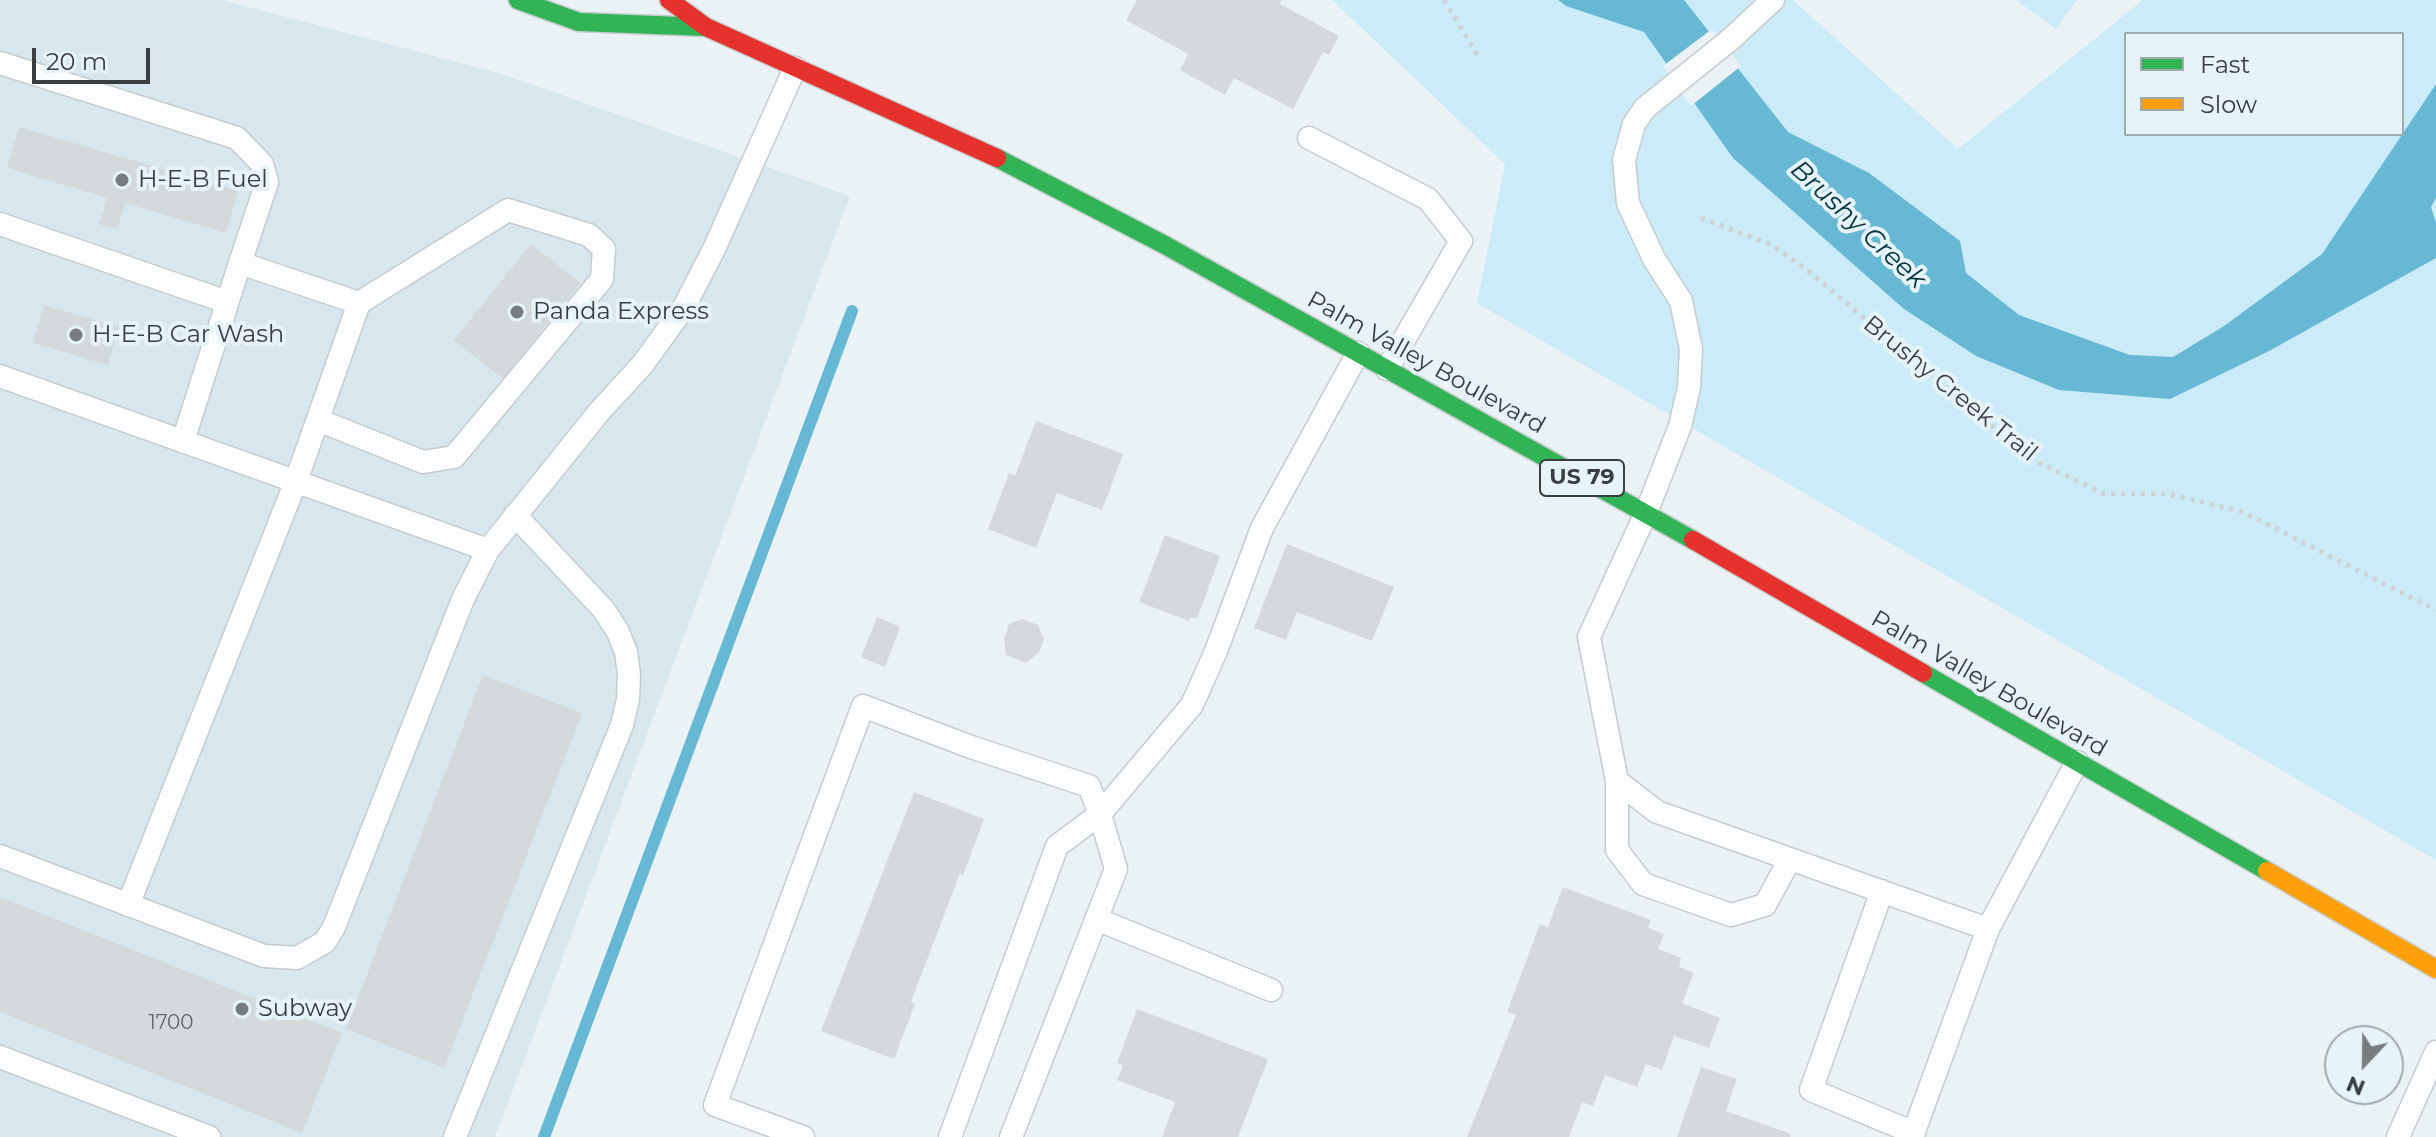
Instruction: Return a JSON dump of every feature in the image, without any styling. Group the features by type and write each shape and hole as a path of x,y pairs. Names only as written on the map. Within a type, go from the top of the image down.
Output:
{"highway":[{"name":"Palm Valley Boulevard","path":"518,0 579,22 706,27"},
{"name":"Palm Valley Boulevard","path":"669,0 706,27 985,152 1163,244 1646,513 2436,969"}],"lane":[{"path":"1773,0 1731,39 1645,108 1634,124 1624,160 1628,203 1654,259 1681,301 1691,349 1689,387 1680,426 1646,513 1589,637 1617,781 1617,850 1643,884 1731,915 1765,905 1790,859"},
{"path":"0,63 237,138 262,164 267,182 183,441"},
{"path":"0,856 264,956 297,958 325,942 334,927 463,599 488,550 599,412 643,364 684,307 714,249 795,68"},
{"path":"1309,138 1428,199 1461,241 1387,369"},
{"path":"128,905 296,481 359,303 508,210 589,235 604,249 602,279 454,457 423,462 318,420"},
{"path":"0,224 227,302"},
{"path":"240,263 359,303"},
{"path":"950,1137 1057,846 1100,814 1192,705 1216,651 1262,528 1358,353"},
{"path":"0,376 488,550"},
{"path":"455,1137 622,725 628,699 626,652 618,632 604,610 515,515"},
{"path":"803,1137 715,1105 863,706 971,747 1089,786 1100,814 1116,869 1011,1137"},
{"path":"1882,891 1811,1090 1913,1135 1988,929 2077,762"},
{"path":"1617,781 1657,812 1988,929"},
{"path":"1096,919 1271,990"},
{"path":"2398,1137 2436,1052"},
{"path":"0,1057 209,1137"}],"path":[{"path":"1444,0 1480,59"},
{"name":"Brushy Creek Trail","path":"1701,218 1772,245 1795,261 2033,460 2105,494 2169,494 2243,512 2436,610"}],"shaded area":[{"path":"0,0 222,0 502,74 850,196 495,1137 0,1137"},
{"path":"1332,0 1793,0 1958,149 2143,0 2436,0 2436,860 1477,303 1505,164"},
{"path":"2016,0 2077,0 2056,29"}],"water":[{"name":"Brushy Creek","path":"1558,0 1684,0 1788,132 1869,173 1960,241 1966,273 2019,315 2130,355 2173,357 2224,326 2322,254 2436,84 2436,198 2431,207 2436,223 2436,258 2269,351 2170,399 2059,390 1976,356 1904,309 1733,158 1644,32 1566,6"}],"pier":[{"path":"1712,29 1741,66 1691,106 1663,66"}],"building":[{"path":"1137,0 1282,0 1280,4 1339,36 1329,55 1323,52 1293,109 1234,78 1225,95 1180,70 1188,54 1126,20"},
{"name":"H-E-B Fuel","path":"19,127 238,191 226,233 125,203 117,230 99,224 107,198 7,168"},
{"name":"Panda Express","path":"531,244 580,283 503,379 454,340"},
{"name":"H-E-B Car Wash","path":"44,305 119,327 108,365 33,343"},
{"path":"1036,421 1123,454 1102,510 1057,493 1036,548 988,529 1009,473 1015,476"},
{"path":"1165,535 1220,556 1197,619 1190,617 1189,621 1139,602"},
{"path":"1287,544 1394,587 1372,641 1297,612 1286,640 1254,628"},
{"path":"877,617 900,627 885,667 861,657"},
{"path":"1022,619 1038,625 1044,639 1039,652 1026,663 1006,655 1004,639 1009,624"},
{"path":"483,675 582,713 444,1068 346,1029"},
{"path":"914,792 984,819 911,1002 915,1004 894,1059 821,1031"},
{"path":"1563,887 1651,920 1648,928 1664,934 1658,949 1681,958 1679,967 1694,973 1682,1003 1720,1018 1709,1048 1674,1036 1662,1070 1646,1064 1637,1087 1605,1075 1593,1106 1582,1102 1569,1137 1467,1137 1516,1015 1507,1012 1540,924 1548,927"},
{"path":"0,897 342,1033 302,1133 0,1012"},
{"path":"1137,1009 1268,1059 1238,1137 1162,1137 1175,1102 1117,1080 1123,1065 1117,1063"},
{"path":"1701,1067 1737,1079 1726,1111 1791,1134 1790,1137 1677,1137"}],"waterway":[{"path":"544,1137 852,311"}],"traffic: fast":[{"path":"518,0 579,22 706,27"},
{"path":"997,158 1163,244 1693,540"},
{"path":"1923,673 2267,871"}],"traffic: slow":[{"path":"2267,871 2436,969"}],"traffic: jam":[{"path":"669,0 706,27 997,158"},
{"path":"1693,540 1923,673"}],"place":[{"name":"H-E-B Fuel","path":"122,180"},
{"name":"Panda Express","path":"517,312"},
{"name":"H-E-B Car Wash","path":"76,335"},
{"name":"Subway","path":"242,1009"}]}
